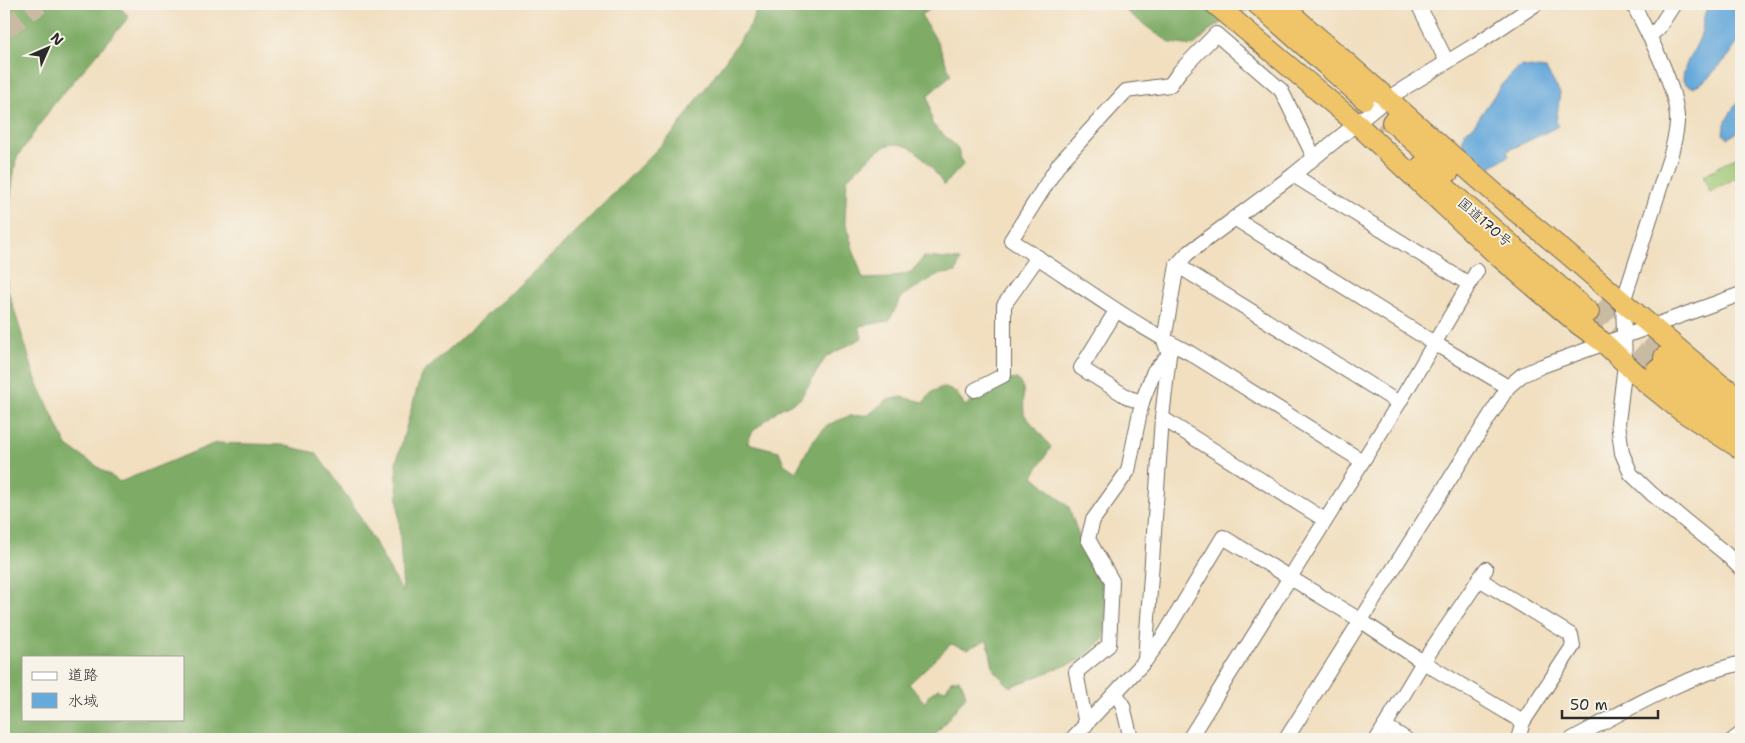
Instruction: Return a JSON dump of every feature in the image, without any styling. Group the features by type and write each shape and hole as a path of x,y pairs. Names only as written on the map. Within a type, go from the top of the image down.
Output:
{"highway":[{"path":"1215,4 1358,110"},
{"path":"1234,4 1358,110"},
{"path":"1257,4 1498,256 1578,324 1604,343 1625,364 1680,410 1741,449"},
{"path":"1280,4 1514,210 1564,250 1651,327 1720,385 1741,397"},
{"name":"国道170号","path":"1386,127 1594,308"},
{"path":"1741,415 1660,364 1706,410 1741,431"}],"street":[{"path":"1418,4 1447,62"},
{"path":"1145,661 1162,418 1169,355 1164,340 1177,265 1187,254 1293,175 1314,157 1358,110 1388,98 1536,4"},
{"path":"1634,4 1673,93 1677,117 1676,134 1623,302 1625,364 1618,422 1622,454 1631,474 1652,494 1725,553 1741,569"},
{"path":"1649,36 1658,29 1674,4"},
{"path":"1314,157 1281,90 1216,34 1170,85 1126,92 1059,164 1011,240 1116,311 1164,340 1190,353 1362,461"},
{"path":"1293,175 1469,284"},
{"path":"1234,218 1508,387"},
{"path":"975,390 1004,375 1004,305 1038,257"},
{"path":"1177,265 1399,403"},
{"path":"1189,739 1399,403 1477,271"},
{"path":"1286,739 1508,387 1522,375 1535,369 1741,294"},
{"path":"1116,311 1080,368 1129,398 1142,402"},
{"path":"1086,724 1076,672 1109,644 1112,581 1088,539 1093,520 1128,471 1142,402 1154,371 1169,355"},
{"path":"1162,418 1325,520"},
{"path":"1072,739 1145,661 1163,637 1222,537 1360,620 1423,662 1523,722"},
{"path":"1377,739 1423,662 1482,574 1571,635 1573,646 1523,722 1518,739"},
{"path":"1572,739 1674,687 1741,663"},
{"path":"1116,693 1123,706 1131,739"},
{"path":"1385,726 1406,739"},
{"path":"1734,739 1741,734"}],"green space":[{"path":"4,4 117,4 129,17 53,105 16,159 7,224 7,287 36,380 67,446 120,482 216,443 282,445 316,453 355,508 403,593 396,463 421,375 563,245 675,131 751,24 758,4 939,4 921,15 938,43 951,75 928,95 932,124 957,147 963,165 944,185 928,163 914,150 898,144 884,147 847,179 845,220 863,279 890,278 911,272 924,257 960,260 956,272 937,275 902,296 889,321 859,326 862,338 826,357 800,399 778,410 753,431 747,443 779,451 784,464 796,472 811,443 827,425 849,416 868,415 887,400 902,397 924,402 932,392 942,387 956,392 965,406 1002,381 1017,379 1023,388 1024,414 1051,447 1033,476 1069,507 1085,555 1101,583 1106,608 1104,640 1080,660 1010,687 994,671 987,640 967,649 951,644 909,684 925,703 929,695 938,688 946,690 951,680 959,679 963,686 966,696 932,739 4,739"},
{"path":"1117,4 1260,4 1214,27 1193,46 1171,43"},
{"path":"1741,154 1741,175 1710,192 1703,176"}],"water":[{"path":"1710,4 1741,4 1741,38 1728,57 1705,81 1693,87 1683,81 1683,75 1698,43 1704,15"},
{"path":"1520,66 1546,69 1560,93 1556,122 1559,126 1507,151 1509,156 1486,169 1462,146 1464,132 1472,128 1502,84"},
{"path":"1741,97 1741,130 1728,138 1723,134 1725,123"}],"tunnel":[{"path":"4,29 40,4"},
{"path":"1354,108 1381,132"},
{"path":"1599,303 1664,357"},
{"path":"1589,312 1656,370"}]}
